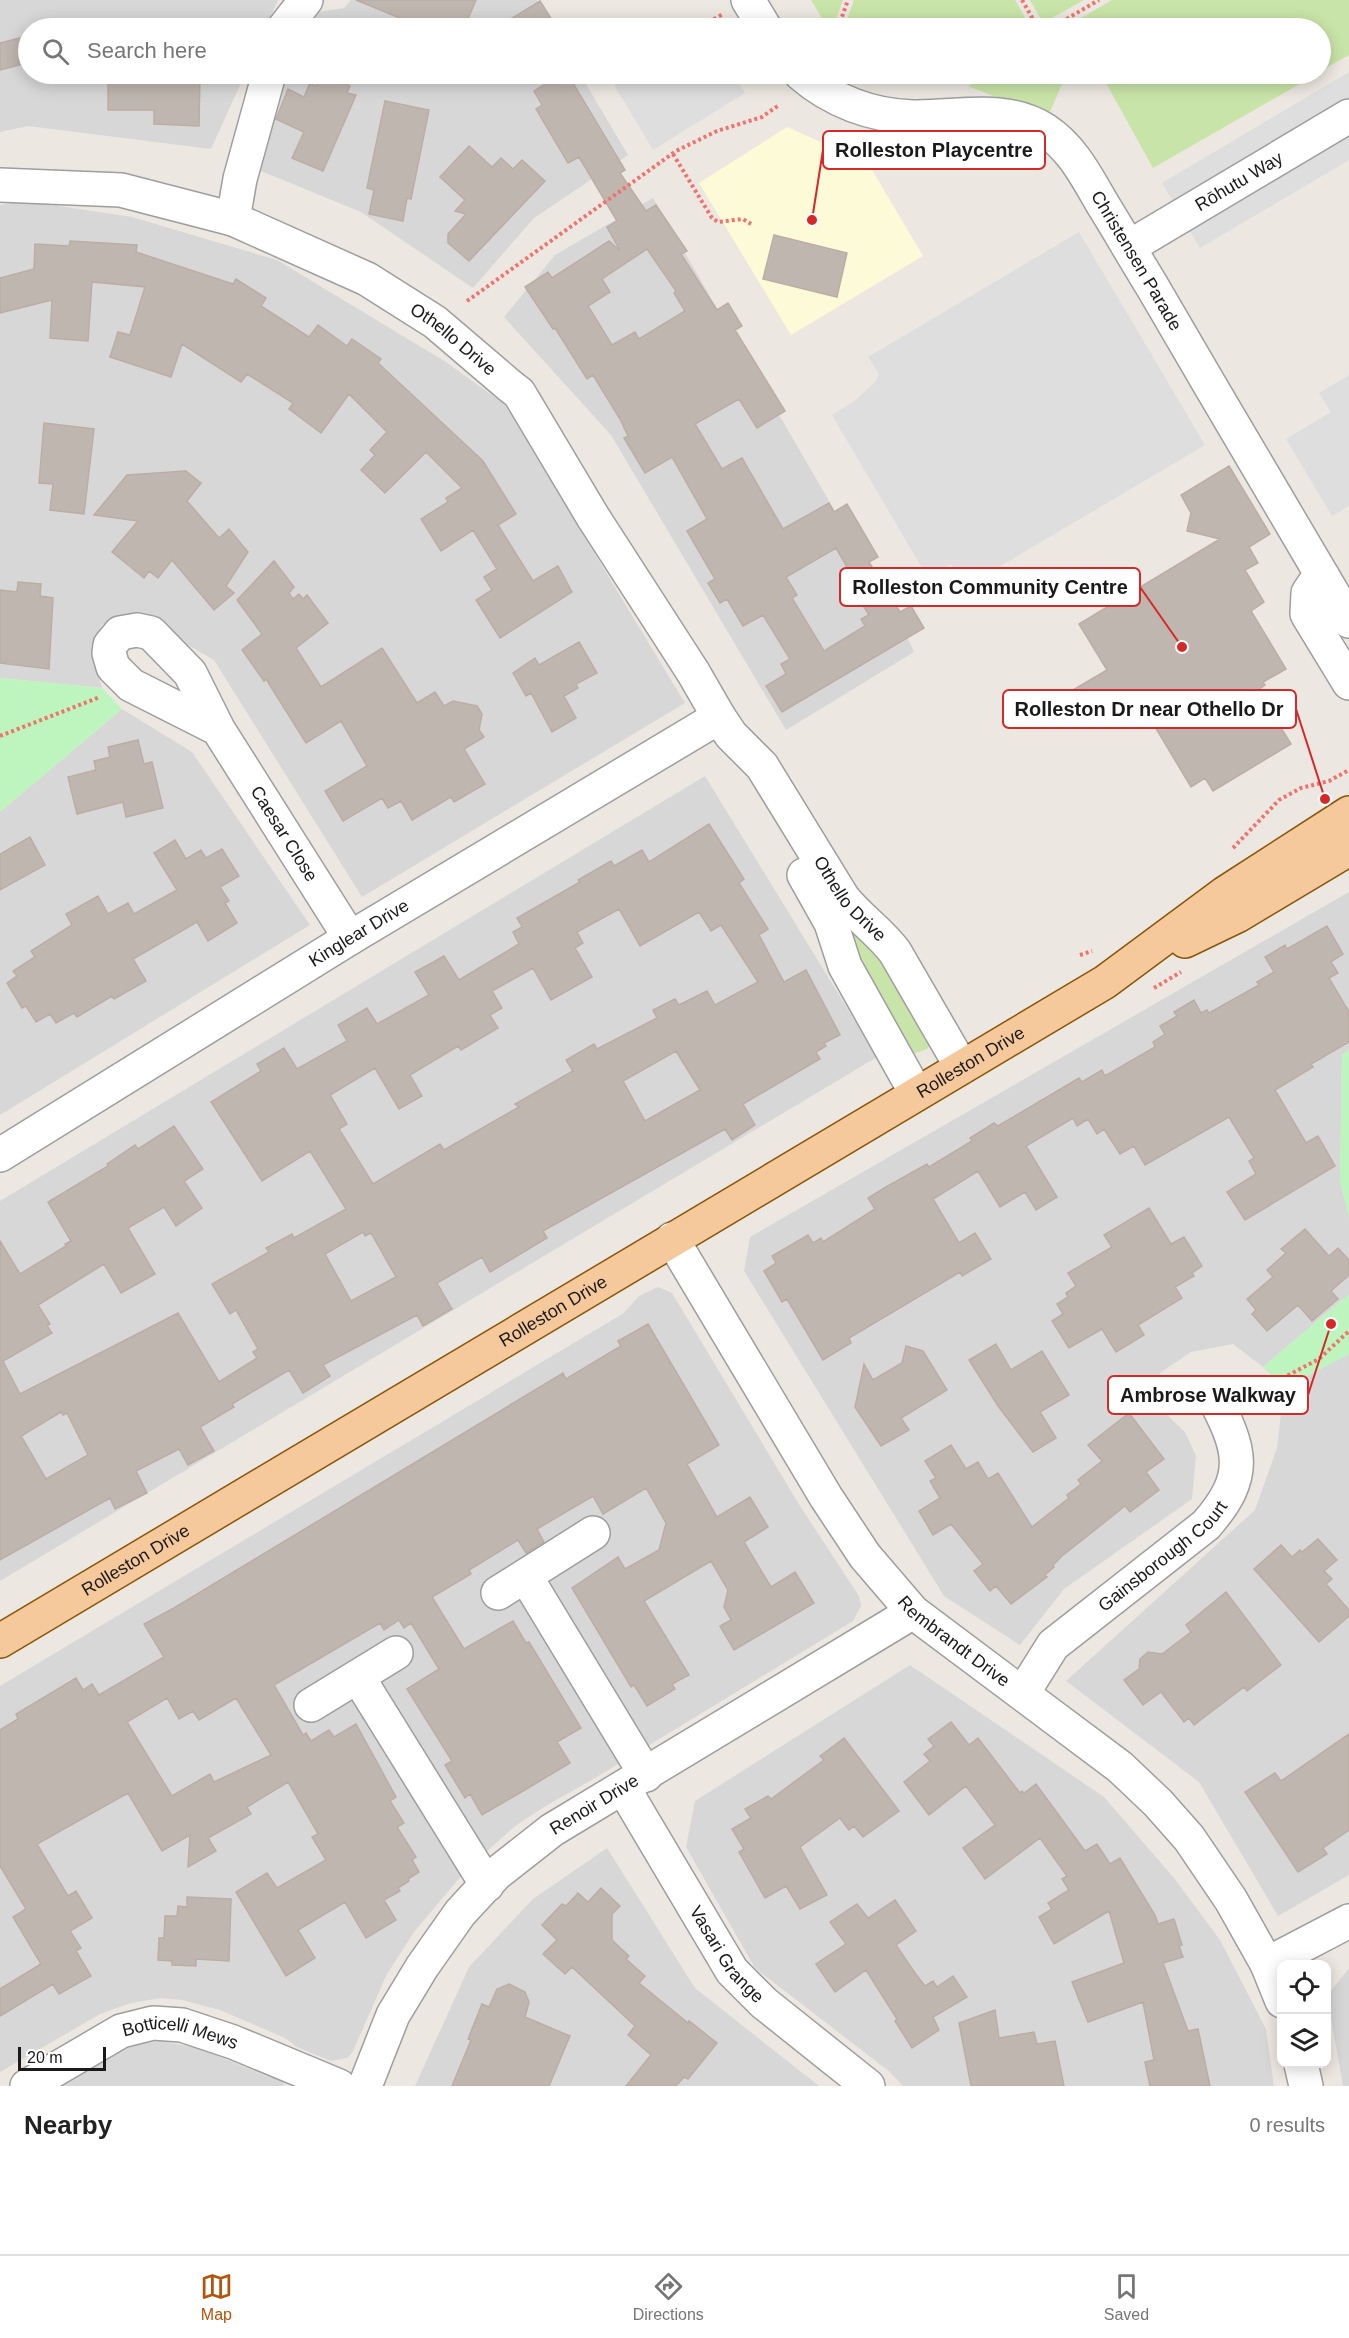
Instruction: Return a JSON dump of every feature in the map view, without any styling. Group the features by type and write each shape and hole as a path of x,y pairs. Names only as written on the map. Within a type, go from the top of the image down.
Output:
{"main road":[{"name":"Rolleston Drive","path":"1106,981 1225,893 1349,813"},
{"name":"Rolleston Drive","path":"0,1641 961,1066 1106,981 1237,916 1349,849"}],"street":[{"path":"292,18 306,0"},
{"path":"735,7 751,18"},
{"path":"233,219 240,179 266,84"},
{"name":"Christensen Parade","path":"815,84 829,94 880,114 913,117 1003,115 1025,120 1046,130 1065,146 1077,160 1349,621"},
{"name":"Rōhutu Way","path":"1129,247 1349,116"},
{"name":"Othello Drive","path":"0,185 121,190 233,219 367,279 435,322 519,393 593,517 725,726 746,775 826,912 845,966 916,1093"},
{"path":"1323,577 1308,593 1307,614 1349,683"},
{"name":"Caesar Close","path":"218,729 131,685 113,667 109,653 110,645 120,633 137,630 151,633 183,664 218,729 350,938"},
{"name":"Othello Drive","path":"725,726 762,766 843,898 895,952 961,1066"},
{"name":"Kinglear Drive","path":"0,1155 350,938 725,726"},
{"name":"Rembrandt Drive","path":"672,1239 826,1497 865,1556 913,1612 1119,1767 1158,1803 1189,1838 1231,1900 1267,1964 1277,1990"},
{"name":"Gainsborough Court","path":"1023,1693 1053,1645 1206,1525 1221,1508 1234,1485 1237,1459 1229,1426 1212,1394"},
{"path":"498,1593 593,1533"},
{"name":"Vasari Grange","path":"526,1577 732,1971 764,2003 868,2086"},
{"name":"Renoir Drive","path":"365,2086 393,2015 422,1967 460,1913 496,1874 552,1830 635,1782 913,1612"},
{"path":"311,1705 396,1653"},
{"path":"358,1677 487,1885"},
{"path":"1267,1964 1349,1921"},
{"name":"Botticelli Mews","path":"27,2086 121,2031 153,2023 182,2025 233,2042 339,2086"},
{"path":"1302,2068 1306,2086"}],"path":[{"path":"842,18 848,0"},
{"path":"1022,0 1032,18"},
{"path":"1068,18 1099,0"},
{"path":"716,18 735,7"},
{"path":"467,302 673,154 717,131 762,117 779,105"},
{"path":"673,154 712,218 718,222 743,219 751,224"},
{"path":"0,736 131,685"},
{"path":"1277,1381 1319,1359 1349,1331"}],"shaded area":[{"path":"0,0 278,0 270,18 18,18 18,84 240,84 211,149 28,126 0,132"},
{"path":"351,0 537,0 548,18 308,18 311,13 344,8"},
{"path":"1349,72 1349,160 1200,248 1162,183"},
{"path":"283,84 586,84 628,155 534,218 473,288 361,212 256,169"},
{"path":"739,84 745,93 653,150 614,85"},
{"path":"787,127 868,163 923,256 791,335 699,183"},
{"path":"653,198 904,630 914,652 786,730 611,435 504,317 555,255"},
{"path":"26,201 132,217 277,260 446,362 504,404 685,703 362,897 214,660 134,614 101,625 93,655 102,688 0,678 0,205"},
{"path":"1079,232 1205,445 965,587 951,564 928,578 832,415 856,400 876,381 879,374 868,357"},
{"path":"1349,375 1349,506 1332,516 1286,439 1331,412 1319,393"},
{"path":"122,709 192,752 310,925 0,1115 0,812"},
{"path":"705,776 877,1057 0,1581 0,1201"},
{"path":"1349,892 1349,1050 1342,1055 1340,1181 1349,1217 1349,1294 1263,1367 1233,1344 1191,1352 1160,1373 1159,1407 1185,1432 1196,1456 1192,1499 1064,1589 1020,1645 944,1596 744,1271 750,1237"},
{"path":"658,1287 672,1293 800,1506 859,1596 861,1606 853,1621 515,1826 462,1875 414,1932 387,1974 352,2053 347,2058 331,2061 220,2010 182,2000 161,1998 131,2003 100,2014 0,2072 0,1686 624,1313 639,1296"},
{"path":"1349,1354 1349,1875 1278,1916 1199,1782 1066,1681 1255,1510 1277,1448 1284,1388"},
{"path":"910,1665 1104,1797 1174,1878 1220,1940 1266,2029 1274,2086 903,2086 890,2072 755,1968 686,1847 695,1801"},
{"path":"607,1848 695,1988 819,2086 415,2086 469,1967 533,1899"},
{"path":"1349,1968 1349,2086 1343,2086 1331,2018 1331,1991"},
{"path":"159,2041 199,2048 266,2076 285,2080 283,2086 60,2086 112,2055 133,2046"}],"green space":[{"path":"811,0 843,0 837,18 822,18"},
{"path":"854,0 1015,0 1025,18 848,18"},
{"path":"1030,0 1084,0 1052,18 1040,18"},
{"path":"1112,0 1349,0 1349,55 1331,65 1331,18 1081,18"},
{"path":"972,84 1062,84 1050,112 1019,100 996,97 968,86"},
{"path":"1107,84 1300,84 1153,168"},
{"path":"0,678 102,688 122,709 0,812"},
{"path":"750,769 865,931 932,1043 927,1049 913,1054 843,936"},
{"path":"1349,1050 1349,1217 1340,1181 1342,1055"},
{"path":"1349,1294 1349,1354 1284,1388 1263,1367"}],"building":[{"path":"356,0 476,0 468,18 400,18"},
{"path":"540,1 551,18 512,18"},
{"path":"18,38 18,65 0,70 0,43"},
{"path":"108,84 200,84 199,126 154,124 154,110 108,110"},
{"path":"310,84 316,86 317,84 345,84 350,86 347,93 356,95 323,171 292,158 304,132 276,119 288,89 304,97"},
{"path":"545,84 574,84 625,170 620,173 646,211 656,205 687,251 681,254 717,310 728,303 742,326 735,330 785,411 757,428 739,399 695,424 722,469 742,458 783,529 829,503 834,512 847,504 878,557 869,562 900,612 911,606 924,628 782,712 766,686 786,674 781,664 790,659 763,615 743,626 727,599 720,603 708,583 715,579 687,531 707,519 672,457 645,473 624,438 628,436 620,419 593,375 587,379 555,328 553,329 525,287 548,272 552,278 609,241 620,251 607,227 617,221 579,157 568,163 536,109 542,105 534,91","holes":["647,249 676,291 674,293 685,311 639,339 635,332 612,345 588,306 610,292 602,279","836,548 862,593 857,596 869,615 861,619 865,626 824,651 792,598 797,595 786,577"]},
{"path":"385,101 429,110 411,199 407,198 403,221 369,214 374,190 367,188"},
{"path":"469,146 492,167 501,158 513,169 522,160 545,181 469,261 448,243 448,234 466,214 455,211 465,200 440,177"},
{"path":"774,235 847,253 837,297 763,279"},
{"path":"70,241 137,245 136,252 233,284 236,279 266,298 261,306 309,337 318,325 347,346 352,339 381,359 378,363 483,461 516,514 498,525 533,581 558,566 572,592 500,638 476,600 492,590 484,577 497,569 473,530 441,551 421,519 448,502 446,498 462,488 426,452 385,493 361,470 375,455 370,450 387,432 349,394 321,433 289,409 293,403 247,374 241,382 182,344 171,377 110,357 118,332 130,335 145,287 92,282 88,341 50,338 52,300 0,313 0,278 34,269 35,244 69,246"},
{"path":"44,423 94,429 84,514 50,510 53,484 39,483"},
{"path":"1229,466 1270,534 1249,547 1258,563 1245,570 1264,602 1251,611 1286,669 1263,682 1265,685 1258,690 1291,744 1213,791 1205,778 1191,787 1136,695 1126,701 1121,694 1070,724 1056,700 1107,670 1079,624 1220,539 1187,531 1191,513 1181,495"},
{"path":"186,471 201,483 187,501 219,538 229,529 248,552 226,586 234,593 214,610 172,560 158,578 149,571 144,578 112,552 138,521 94,515 127,475"},
{"path":"274,561 294,587 289,593 293,599 299,594 303,599 307,595 328,623 296,648 321,687 382,648 417,703 435,692 444,706 453,701 477,706 482,714 479,730 484,737 464,749 485,784 454,802 451,797 412,820 401,801 388,808 382,798 343,821 325,791 367,766 341,721 306,743 266,679 264,681 242,650 262,634 237,600"},
{"path":"18,582 41,584 40,596 53,598 49,669 0,663 0,590 17,592"},
{"path":"579,642 597,673 576,684 578,688 564,696 576,718 552,732 531,693 526,696 513,673 535,658 539,665"},
{"path":"138,740 144,764 152,762 163,808 126,817 123,802 77,814 68,777 96,770 94,761 110,757 108,747"},
{"path":"709,824 744,879 739,883 768,929 759,935 784,982 806,970 840,1035 824,1043 826,1046 816,1052 820,1059 743,1104 755,1125 732,1140 725,1129 543,1231 547,1238 490,1272 482,1257 437,1283 452,1309 423,1326 417,1315 323,1365 330,1376 303,1393 289,1370 232,1404 234,1407 200,1427 214,1451 188,1465 179,1449 136,1471 147,1493 115,1509 110,1498 0,1560 0,1241 20,1274 66,1246 65,1244 71,1241 48,1202 108,1166 107,1164 135,1145 138,1149 174,1126 203,1169 184,1181 202,1208 176,1226 164,1207 128,1228 155,1274 121,1293 104,1264 38,1305 50,1324 47,1326 52,1333 3,1361 20,1394 178,1313 219,1382 257,1358 253,1352 258,1349 236,1310 230,1314 212,1284 269,1252 266,1248 292,1234 294,1238 346,1209 310,1151 262,1181 211,1102 261,1071 257,1064 284,1048 297,1069 347,1041 338,1025 367,1008 377,1024 429,995 415,972 444,956 459,980 519,944 513,932 522,927 517,918 580,882 578,880 611,861 614,866 642,850 649,862","holes":["619,909 640,946 699,912 711,931 721,925 758,982 715,1005 707,991 679,1005 675,999 653,1010 657,1018 597,1049 594,1044 566,1060 573,1071 515,1104 519,1107 444,1150 440,1144 373,1184 339,1129 347,1124 330,1095 375,1068 399,1109 422,1096 410,1075 458,1046 461,1050 498,1028 490,1015 502,1008 492,991 533,968 551,1000 592,977 575,948 583,943 577,932","676,1051 700,1090 645,1121 623,1081","363,1232 365,1236 371,1233 396,1277 351,1301 325,1254","61,1412 63,1415 67,1413 88,1455 46,1479 21,1436"]},
{"path":"30,837 45,865 0,890 0,854"},
{"path":"175,840 186,859 201,850 206,858 222,849 239,876 220,887 229,901 225,903 237,923 208,941 197,922 133,959 146,981 114,999 112,996 77,1017 74,1013 56,1023 50,1014 36,1022 26,1006 22,1008 7,983 17,976 13,971 35,957 31,951 72,925 66,914 98,896 108,914 128,903 134,914 177,890 154,853"},
{"path":"1327,926 1343,954 1331,962 1338,973 1329,978 1349,1012 1349,1042 1311,1064 1313,1067 1275,1090 1306,1143 1318,1136 1335,1166 1245,1220 1227,1192 1256,1174 1249,1161 1254,1158 1229,1117 1145,1165 1134,1146 1120,1154 1104,1129 1097,1134 1088,1119 1077,1126 1073,1118 1026,1146 1057,1197 1036,1210 1025,1192 1000,1207 978,1171 933,1199 959,1243 975,1233 991,1259 962,1276 960,1272 849,1338 851,1343 823,1360 787,1299 782,1302 764,1271 776,1263 772,1256 808,1235 813,1243 821,1238 823,1242 875,1209 868,1198 927,1164 929,1167 972,1141 970,1138 994,1123 998,1126 1079,1078 1082,1082 1102,1070 1105,1076 1155,1047 1153,1042 1165,1034 1160,1026 1177,1016 1174,1012 1194,1000 1201,1013 1207,1010 1209,1013 1259,985 1257,982 1274,972 1265,957 1285,945 1287,949"},
{"path":"1149,1208 1171,1244 1184,1237 1202,1266 1192,1273 1194,1276 1175,1287 1182,1298 1138,1325 1144,1335 1116,1352 1102,1329 1069,1348 1052,1321 1063,1314 1057,1304 1068,1297 1066,1293 1076,1286 1068,1273 1112,1247 1104,1235"},
{"path":"1305,1229 1329,1256 1338,1248 1349,1260 1349,1275 1331,1291 1338,1299 1312,1321 1298,1305 1267,1331 1252,1314 1256,1310 1247,1299 1273,1277 1267,1270 1286,1253 1281,1249"},
{"path":"648,1324 719,1445 687,1464 717,1517 750,1497 768,1527 744,1542 771,1587 795,1572 814,1603 734,1650 720,1626 731,1620 724,1607 728,1590 711,1561 644,1601 689,1675 672,1684 675,1689 647,1706 634,1685 631,1687 572,1588 618,1557 625,1569 659,1550 666,1523 646,1488 603,1514 593,1496 537,1529 544,1542 526,1553 518,1540 469,1570 471,1574 432,1597 464,1649 513,1621 526,1643 529,1642 581,1728 557,1742 570,1763 523,1791 482,1815 470,1794 465,1798 445,1765 452,1761 407,1689 439,1669 411,1623 404,1628 399,1620 384,1630 380,1623 274,1685 303,1735 306,1733 311,1741 329,1730 334,1737 356,1724 396,1797 390,1801 404,1823 397,1827 416,1857 412,1860 419,1872 398,1888 400,1891 384,1900 396,1920 366,1938 345,1902 298,1930 315,1958 286,1976 236,1892 267,1873 277,1888 326,1860 312,1837 318,1834 288,1782 247,1807 251,1814 208,1838 216,1851 188,1867 190,1835 162,1851 128,1793 37,1844 68,1896 76,1891 92,1918 70,1931 81,1948 76,1951 91,1976 59,1994 53,1984 0,2016 0,1989 41,1964 13,1917 26,1909 0,1866 0,1730 18,1719 16,1714 76,1678 83,1690 92,1684 99,1695 164,1657 144,1624 563,1373 566,1379 621,1346 618,1341","holes":["167,1698 179,1719 193,1711 199,1720 236,1698 271,1755 214,1782 210,1774 172,1796 127,1722"]},
{"path":"996,1344 1011,1370 1042,1351 1069,1395 1040,1412 1056,1438 1033,1452 998,1406 969,1360"},
{"path":"906,1346 923,1351 947,1390 901,1418 909,1430 881,1446 855,1407 864,1364 873,1380 902,1363"},
{"path":"1129,1413 1164,1459 1146,1472 1159,1490 1130,1512 1125,1506 1062,1556 1045,1575 1047,1577 1011,1604 996,1586 990,1591 974,1571 983,1564 951,1524 933,1535 919,1511 940,1498 930,1481 936,1478 925,1461 951,1445 966,1469 978,1462 988,1479 998,1473 1032,1527 1069,1498 1067,1495 1081,1484 1078,1480 1102,1461 1088,1445"},
{"path":"1318,1539 1337,1560 1324,1571 1332,1579 1326,1584 1349,1610 1349,1616 1319,1642 1254,1569 1281,1545 1292,1557"},
{"path":"1226,1592 1281,1665 1247,1691 1244,1687 1194,1725 1189,1718 1184,1722 1161,1692 1143,1705 1124,1680 1139,1669 1140,1659 1148,1652 1162,1654 1191,1632 1186,1625"},
{"path":"951,1722 969,1745 978,1738 1020,1793 1022,1791 1024,1793 1036,1784 1085,1851 1097,1844 1110,1864 1120,1858 1155,1915 1158,1924 1174,1919 1183,1957 1163,1963 1188,2031 1198,2029 1210,2086 1150,2086 1145,2062 1154,2060 1143,2002 1088,2022 1072,1982 1124,1963 1109,1911 1054,1944 1039,1917 1052,1909 1048,1903 1069,1890 1062,1879 1067,1876 1040,1838 985,1879 963,1848 995,1825 966,1786 929,1815 904,1782 930,1761 924,1754 934,1746 928,1739"},
{"path":"1349,1734 1349,1830 1323,1848 1327,1854 1298,1872 1245,1792 1275,1773 1281,1781"},
{"path":"844,1738 899,1811 863,1837 854,1826 849,1830 840,1818 800,1847 827,1895 800,1909 786,1886 765,1898 739,1852 744,1849 732,1829 751,1818 745,1809 768,1796 771,1799 824,1760 820,1756"},
{"path":"601,1888 620,1906 612,1914 612,1940 629,1956 626,1959 645,1976 639,1983 688,2023 689,2021 717,2043 688,2079 684,2077 676,2086 626,2086 651,2055 628,2035 635,2026 572,1967 565,1974 543,1954 557,1940 542,1925 562,1904 566,1906 578,1893 588,1902"},
{"path":"187,1897 231,1899 229,1961 196,1959 196,1966 172,1965 172,1961 158,1960 159,1938 164,1938 165,1916 177,1916 178,1906 187,1907"},
{"path":"895,1900 916,1931 896,1945 915,1973 925,1986 933,1981 937,1987 953,1976 967,1997 933,2017 939,2030 912,2048 895,2021 897,2019 866,1970 835,1992 816,1964 846,1944 830,1922 857,1904 868,1918"},
{"path":"509,1984 525,1992 529,2002 525,2017 570,2036 549,2086 452,2086 471,2040 468,2039 482,2004 489,2007 497,1989"},
{"path":"995,2010 999,2038 1034,2032 1037,2044 1055,2041 1064,2086 971,2086 959,2023"}],"place":[{"name":"Rolleston Playcentre","path":"812,220"},
{"name":"Rolleston Community Centre","path":"1182,647"},
{"name":"Rolleston Dr near Othello Dr","path":"1325,799"},
{"name":"Ambrose Walkway","path":"1331,1324"}]}
